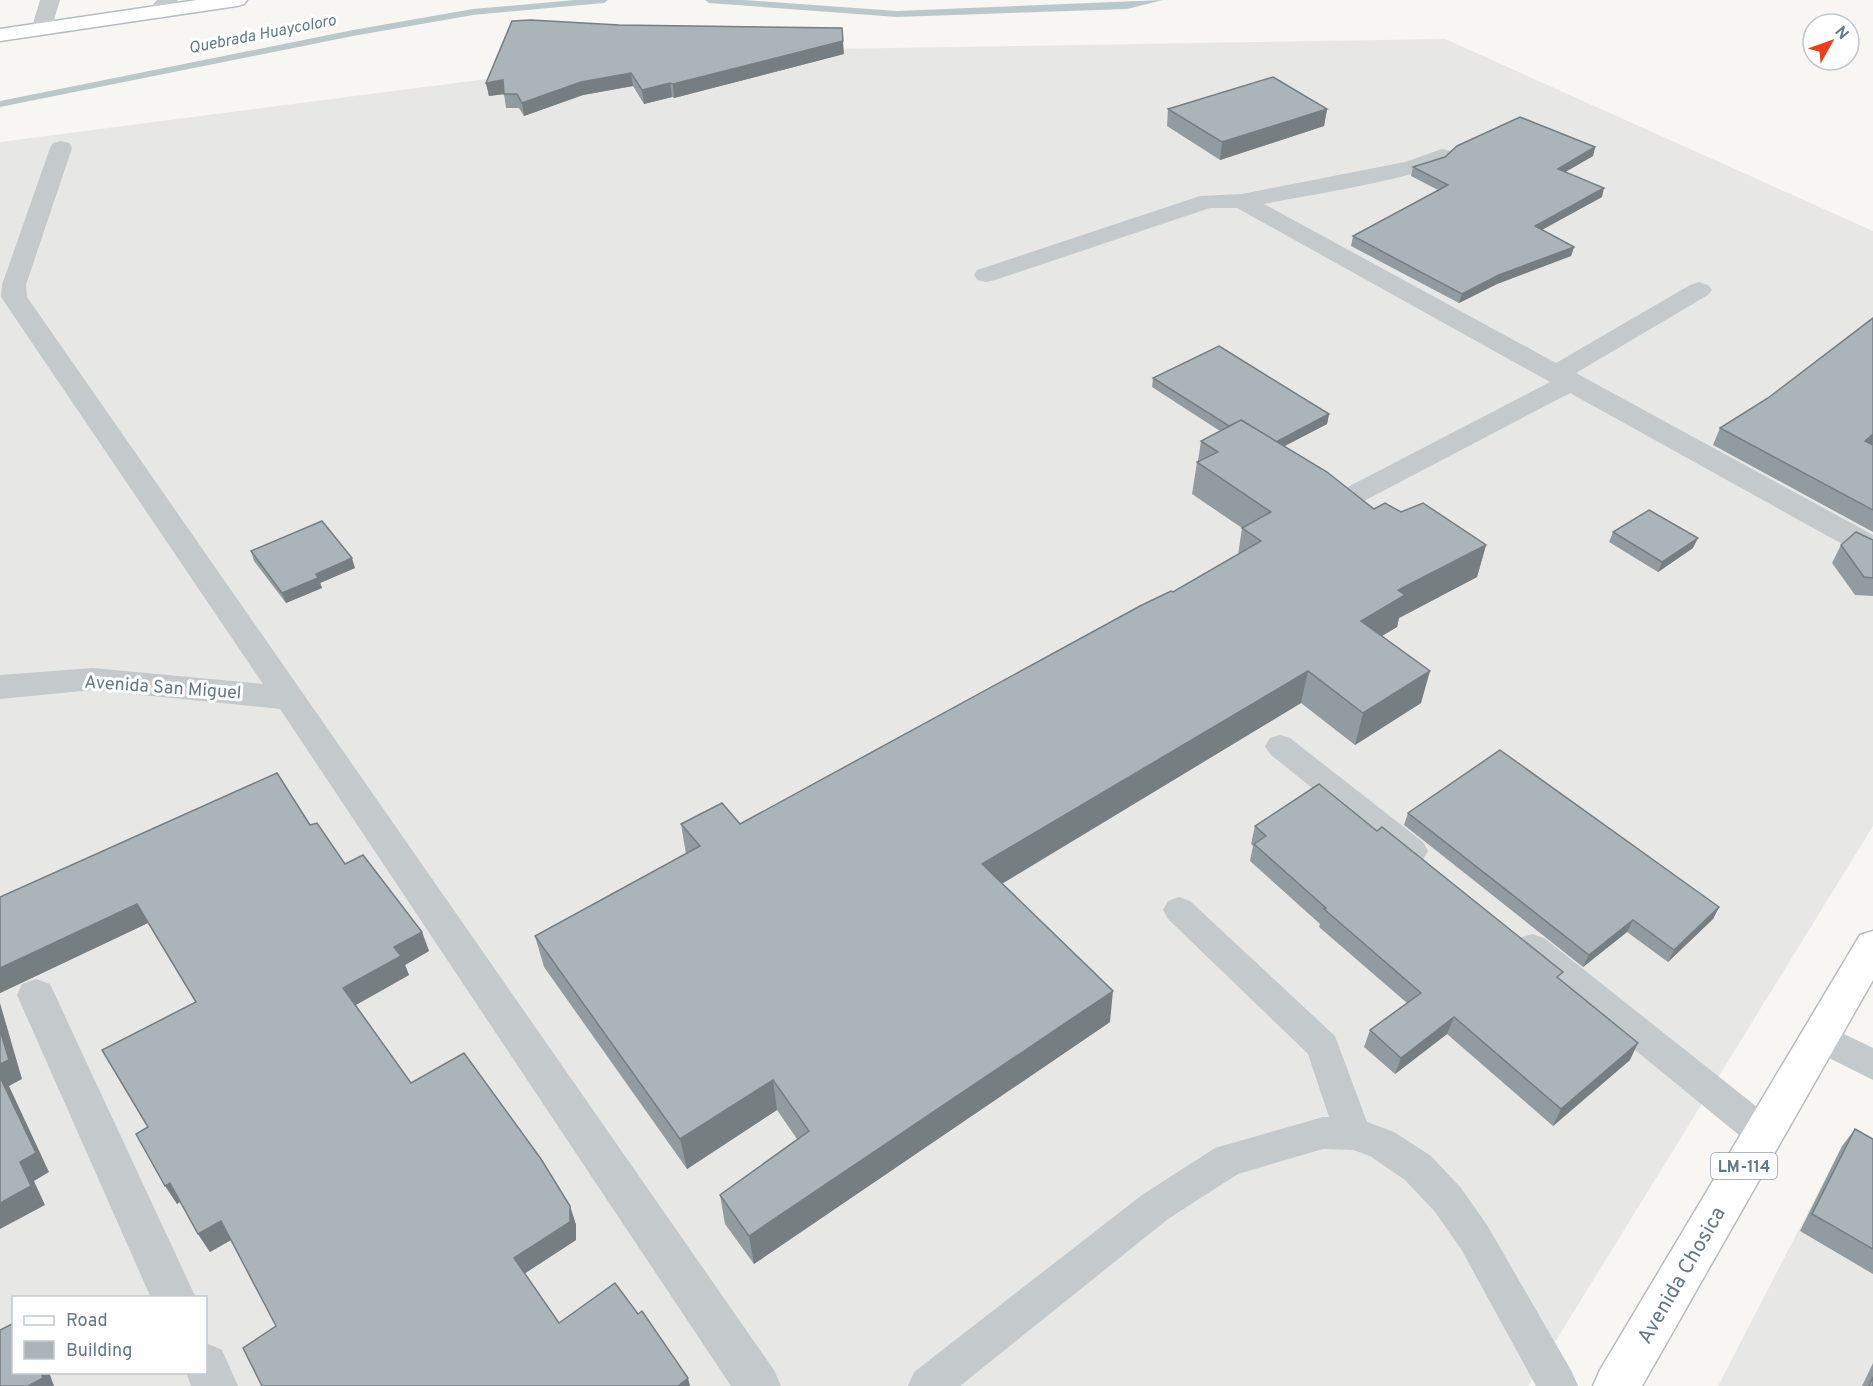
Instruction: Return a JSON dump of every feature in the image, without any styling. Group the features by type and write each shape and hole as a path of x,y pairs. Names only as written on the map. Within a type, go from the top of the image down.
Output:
{"main road":[{"path":"0,35 237,0"},
{"name":"Avenida Chosica","path":"1616,1386 1873,946"}],"street":[{"path":"41,30 50,0"},
{"path":"153,14 168,0"},
{"path":"61,148 14,285 14,297 758,1386"},
{"path":"986,275 1208,201 1242,201 1411,168 1442,156"},
{"path":"1242,201 1873,548"},
{"path":"1352,496 1563,378 1699,290"},
{"name":"Avenida San Miguel","path":"0,687 93,680 290,698"},
{"path":"36,995 173,1296"},
{"path":"207,1367 215,1386"}],"lane":[{"path":"1280,746 1437,872"},
{"path":"1179,910 1323,1046 1353,1134"},
{"path":"1512,931 1763,1133"},
{"path":"1821,1038 1873,1065"},
{"path":"928,1386 1155,1207 1228,1160 1323,1133 1353,1134 1381,1143 1418,1168 1448,1200 1474,1237 1558,1386"}],"shaded area":[{"path":"1445,39 1873,231 1873,826 1528,1386 0,1386 0,142 703,51"},
{"path":"1842,1146 1873,1163 1873,1386 1718,1386"}],"building":[{"path":"512,21 619,25 842,28 843,41 642,90 631,73 581,82 522,103 517,94 504,94 503,80 486,83"},
{"path":"1273,77 1327,109 1222,142 1168,109"},
{"path":"1520,117 1595,147 1558,169 1604,188 1535,226 1574,247 1499,275 1462,294 1353,236 1448,185 1413,167 1445,157 1457,146"},
{"path":"1873,318 1873,434 1865,441 1873,445 1873,510 1720,428 1768,398"},
{"path":"1219,346 1329,414 1276,442 1241,420 1229,426 1153,378"},
{"path":"1241,420 1327,472 1374,509 1385,503 1401,512 1423,503 1486,545 1398,590 1405,595 1361,621 1430,671 1363,713 1308,671 982,864 1113,991 749,1236 720,1195 809,1131 773,1080 680,1139 535,936 700,846 681,824 722,803 740,824 1140,606 1173,592 1261,541 1242,528 1271,512 1197,462 1218,452 1201,441"},
{"path":"1649,510 1698,538 1662,562 1613,532"},
{"path":"322,521 352,558 316,574 318,578 282,593 251,551"},
{"path":"1856,532 1873,540 1873,578 1864,577 1841,545"},
{"path":"1500,750 1719,907 1674,950 1633,920 1589,955 1408,813"},
{"path":"277,773 310,825 317,823 345,864 363,855 422,932 394,947 401,956 343,988 411,1083 464,1053 541,1159 570,1206 570,1222 514,1258 559,1323 615,1283 638,1314 642,1311 688,1378 678,1386 262,1386 243,1348 276,1326 221,1221 198,1234 170,1183 165,1186 136,1134 148,1127 102,1050 196,1002 137,904 0,968 0,897"},
{"path":"1319,784 1377,831 1382,827 1563,972 1557,977 1638,1043 1561,1109 1454,1017 1401,1058 1370,1030 1421,993 1324,909 1326,908 1254,844 1266,836 1255,826"},
{"path":"0,1030 9,1060 0,1064"},
{"path":"0,1077 36,1153 20,1162 31,1186 0,1203"},
{"path":"1855,1129 1873,1139 1873,1249 1812,1214"},
{"path":"12,1324 12,1374 42,1374 43,1378 28,1386 0,1386 0,1330"}],"waterway":[{"name":"Quebrada Huaycoloro","path":"0,104 353,33 473,12 604,0"},
{"name":"Quebrada Huaycoloro","path":"709,0 897,14 1127,6 1159,0"}]}
